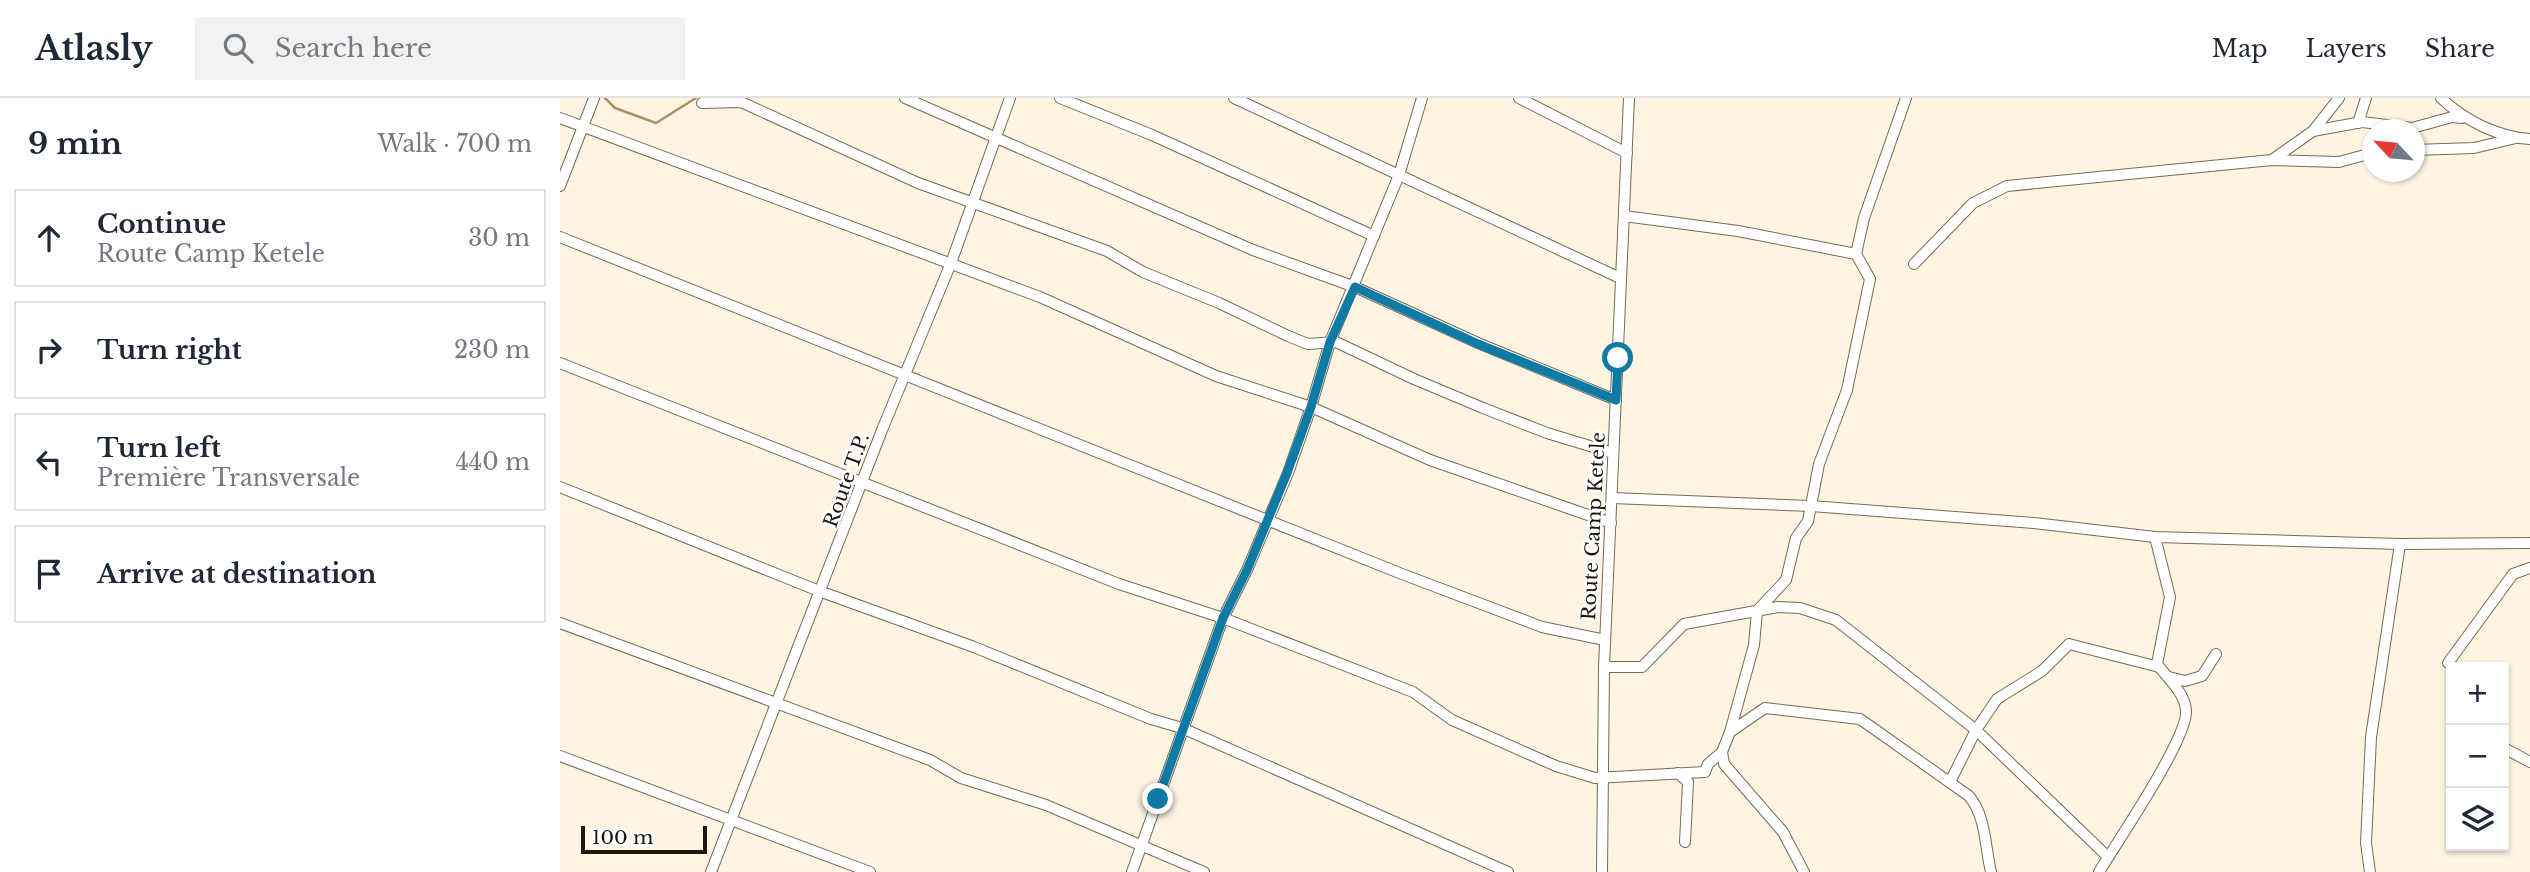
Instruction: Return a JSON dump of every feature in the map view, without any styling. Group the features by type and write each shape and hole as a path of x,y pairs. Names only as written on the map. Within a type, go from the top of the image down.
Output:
{"street":[{"path":"560,186 594,98"},
{"path":"905,98 1254,250 1355,287 1478,344 1616,400"},
{"name":"Route T.P.","path":"711,872 819,592 951,263 1010,98"},
{"path":"1060,98 1152,135 1374,236"},
{"path":"1234,98 1620,278"},
{"path":"1132,872 1223,618 1267,521 1311,407 1330,342 1355,287 1399,175 1422,98"},
{"path":"1519,98 1627,153"},
{"name":"Route Camp Ketele","path":"1602,872 1604,667 1629,98"},
{"path":"560,363 1119,584 1223,618 1413,692 1452,720 1556,766 1603,778 1706,772 1708,764 1722,752 1730,732 1755,645 1757,611 1788,577 1796,538 1808,521 1819,464 1847,390 1870,279 1856,254 1864,218 1906,98"},
{"path":"2272,160 2313,131 2339,98"},
{"path":"2358,123 2366,98"},
{"path":"2441,98 2462,118"},
{"path":"702,103 741,102 918,183 1107,251 1143,272 1219,303 1288,336 1308,344 1336,342 1414,379 1547,433 1614,453"},
{"path":"2313,131 2358,123 2412,128 2452,117 2462,118 2516,138 2530,139"},
{"path":"560,118 1040,297 1216,376 1311,407 1407,451 1542,501 1611,523"},
{"path":"2425,150 2474,148 2516,138"},
{"path":"1914,264 1973,203 2007,186 2272,160 2339,162 2362,156"},
{"path":"1624,216 1738,231 1856,254"},
{"path":"560,237 1267,521 1542,627 1605,640"},
{"path":"560,487 819,592 974,647 1151,719 1182,728 1508,872"},
{"path":"1612,498 1811,506 2034,523 2155,537 2400,544 2530,543"},
{"path":"2155,537 2169,597 2157,656 2159,667"},
{"path":"2371,872 2366,843 2371,737 2400,544"},
{"path":"2449,662 2513,573 2530,568"},
{"path":"1604,667 1639,668 1680,626 1778,607 1800,608 1836,620 1976,730 2108,856"},
{"path":"560,623 930,760 961,778 1046,805 1203,872"},
{"path":"1951,780 1976,730 1997,699 2042,671 2069,645 2159,667 2169,677 2186,710 2183,726 2099,872"},
{"path":"2169,677 2185,681 2202,676 2216,654"},
{"path":"1730,732 1765,708 1851,715 1951,780 1969,796 1977,807 1991,872"},
{"path":"2509,750 2527,757"},
{"path":"1722,752 1724,764 1783,832 1804,872"},
{"path":"560,756 870,872"},
{"path":"1675,772 1688,782 1685,842"}],"waterway":[{"path":"605,98 615,108 656,123 696,98"}],"route":[{"path":"1158,799 1223,618 1247,570 1287,473 1311,407 1330,342 1355,287 1478,344 1616,400 1618,358"}]}
